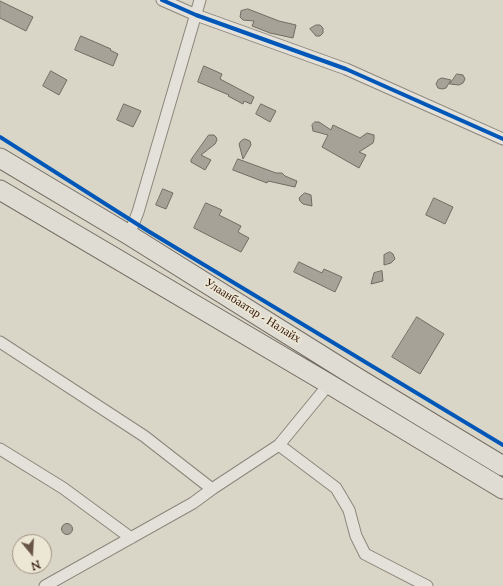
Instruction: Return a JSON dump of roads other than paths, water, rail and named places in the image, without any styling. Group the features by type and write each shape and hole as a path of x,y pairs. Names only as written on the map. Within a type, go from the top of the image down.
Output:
{"highway":[{"name":"Улаанбаатар - Налайх","path":"0,158 129,235 363,381 503,466"},
{"name":"Улаанбаатар - Налайх","path":"0,190 329,384 503,489"}],"street":[{"path":"162,0 196,15 346,69 503,139"},
{"path":"129,235 138,212 200,0"},
{"path":"0,342 144,436 212,489"},
{"path":"45,586 193,503 279,445 329,384"},
{"path":"279,445 336,488 349,510 356,536 366,554 427,586"},
{"path":"0,449 63,488 131,538"}]}
